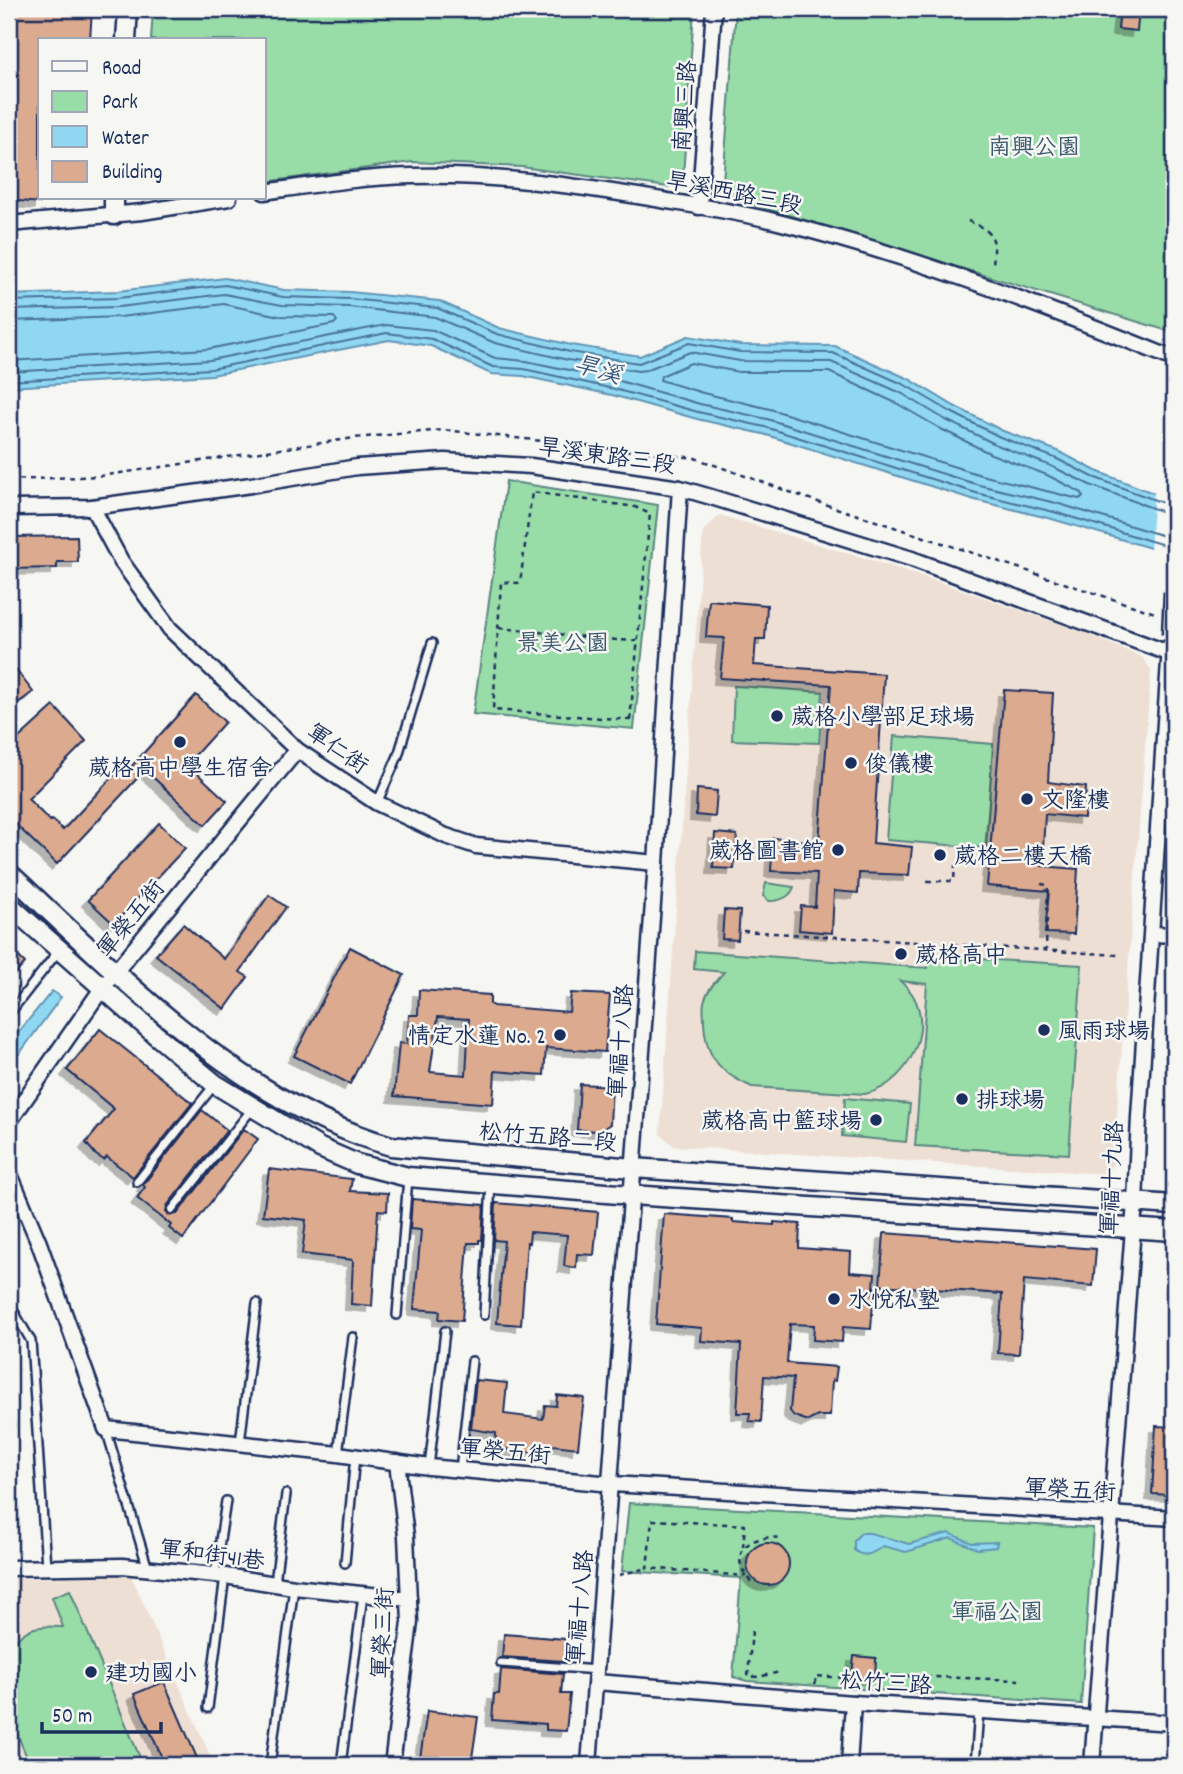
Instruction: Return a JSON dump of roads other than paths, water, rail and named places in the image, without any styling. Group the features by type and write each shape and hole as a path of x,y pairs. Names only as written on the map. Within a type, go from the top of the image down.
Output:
{"street":[{"path":"126,38 128,9"},
{"name":"南興三路","path":"699,207 714,9"},
{"name":"旱溪西路三段","path":"266,192 411,176 493,177 569,185 699,207 786,225 931,267 1009,294 1174,359"},
{"path":"9,224 114,206 200,200"},
{"name":"旱溪東路三段","path":"9,509 92,507 357,467 445,461 531,466 680,488 912,559 1172,648"},
{"name":"軍福十八路","path":"589,1765 656,863 680,488"},
{"name":"軍仁街","path":"92,507 121,561 170,629 297,750 377,803 446,836 476,846 656,863"},
{"name":"軍福十九路","path":"1092,1765 1135,1202 1174,592"},
{"name":"軍榮五街","path":"9,1122 103,987 297,750"},
{"name":"松竹五路二段","path":"9,873 116,971 201,1043 262,1087 355,1136 391,1146 633,1168 1174,1205"},
{"path":"9,905 157,1037 215,1084 320,1148 357,1164 408,1177 631,1195 1174,1231"},
{"path":"1153,934 1174,935"},
{"path":"9,1172 39,1243 106,1429"},
{"name":"軍榮五街","path":"106,1429 338,1454 429,1467 611,1484 1174,1518"},
{"name":"軍榮三街","path":"392,1765 410,1622 406,1536 397,1462"},
{"name":"軍和街41巷","path":"9,1568 122,1566 220,1575 294,1587 409,1599"},
{"name":"松竹三路","path":"597,1676 853,1703 1174,1723"},
{"path":"849,1765 853,1703"}],"lane":[{"path":"377,803 398,755 432,643"},
{"path":"9,1014 60,949"},
{"path":"137,1182 215,1084"},
{"path":"172,1210 252,1108"},
{"path":"397,1315 408,1177"},
{"path":"484,1315 491,1182"},
{"path":"9,1303 31,1341 46,1566"},
{"path":"240,1443 257,1303"},
{"path":"429,1467 445,1331"},
{"path":"338,1454 354,1337"},
{"path":"460,1470 472,1361"},
{"path":"106,1429 148,1569"},
{"path":"345,1563 355,1456"},
{"path":"275,1584 286,1494"},
{"path":"208,1708 226,1501"},
{"path":"270,1765 294,1587"},
{"path":"341,1765 363,1595"},
{"path":"501,1663 597,1676"},
{"path":"975,1765 979,1711"}],"water":[{"name":"旱溪","path":"225,278 284,290 350,292 439,301 499,328 571,345 640,356 688,336 740,345 835,346 909,379 1003,431 1058,451 1096,471 1174,501 1174,555 1052,519 975,500 763,434 612,395 523,376 491,374 431,346 389,340 212,375 9,387 9,295 118,291"},
{"path":"52,991 61,997 9,1068 9,1044"},
{"path":"861,1533 909,1544 949,1533 972,1543 997,1542 996,1547 977,1549 951,1538 906,1552 883,1546 865,1555 854,1550 854,1540"}],"place":[{"name":"葳格小學部足球場","path":"777,716"},
{"name":"葳格高中學生宿舍","path":"180,742"},
{"name":"俊儀樓","path":"851,763"},
{"name":"文隆樓","path":"1027,799"},
{"name":"葳格圖書館","path":"838,850"},
{"name":"葳格二樓天橋","path":"940,855"},
{"name":"葳格高中","path":"901,954"},
{"name":"風雨球場","path":"1044,1030"},
{"name":"情定水蓮 No. 2","path":"560,1035"},
{"name":"排球場","path":"962,1099"},
{"name":"葳格高中籃球場","path":"876,1120"},
{"name":"水悅私塾","path":"834,1299"},
{"name":"建功國小","path":"91,1672"}],"park label":[{"name":"南興公園","path":"1034,146"},
{"name":"景美公園","path":"563,642"},
{"name":"軍福公園","path":"997,1611"}]}
